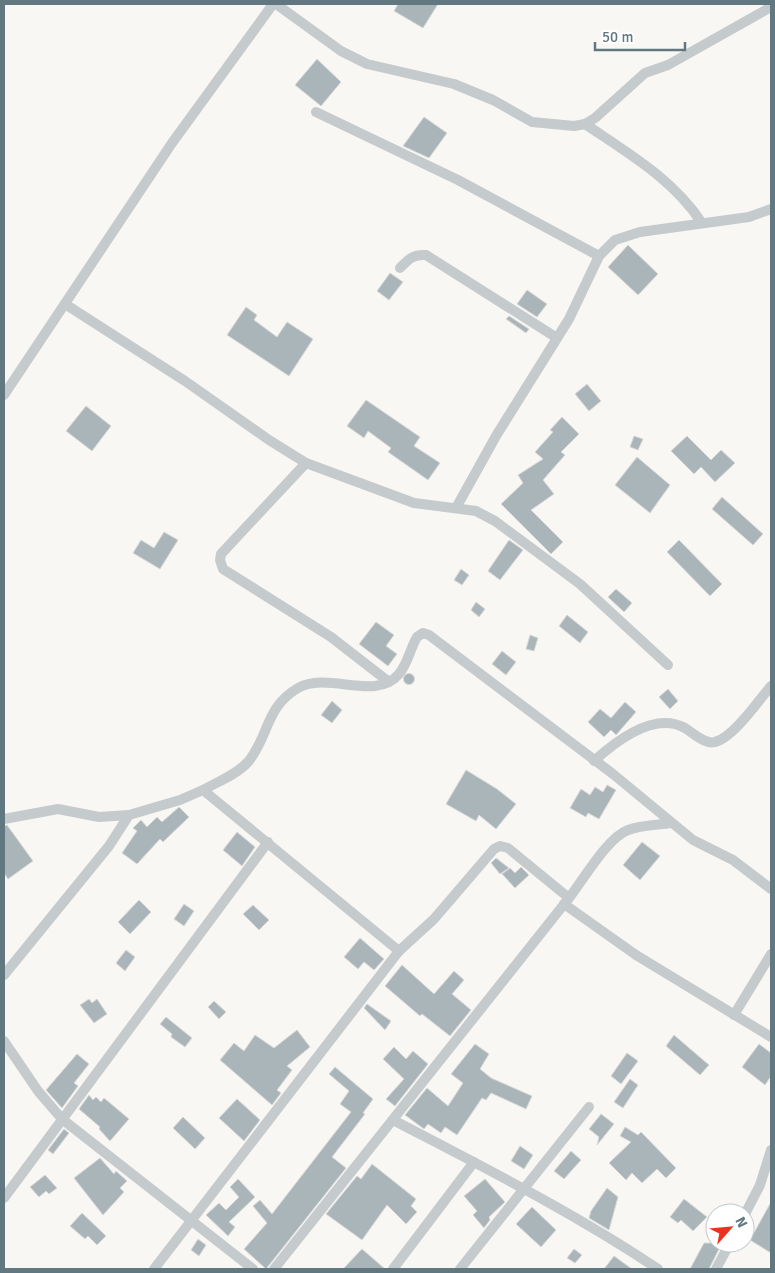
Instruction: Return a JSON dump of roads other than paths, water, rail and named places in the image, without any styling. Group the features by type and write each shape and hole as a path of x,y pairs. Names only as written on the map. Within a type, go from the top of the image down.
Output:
{"street":[{"path":"4,395 172,143 274,4 341,51 367,64 454,84 493,100 532,122 568,126 586,124 611,105 645,74 668,65 771,8"},
{"path":"316,112 458,180 599,256"},
{"path":"586,124 665,180 691,206 702,223"},
{"path":"456,508 496,436 586,288 599,256 615,240 628,234 749,216 771,209"},
{"path":"400,268 417,254 426,255 557,338"},
{"path":"65,304 185,380 269,440 306,462 414,503 476,512 495,521 580,584 668,665"},
{"path":"306,462 221,554 220,560 223,569 331,637 389,682"},
{"path":"4,819 58,809 100,817 129,815 180,800 239,770 248,762 276,707 285,696 300,687 318,681 370,687 389,682 398,675 408,661 417,636 423,633 429,635 671,823 700,844 715,849 733,860 771,889"},
{"path":"594,762 626,735 665,722 673,722 706,741 713,743 721,740 730,733 771,686"},
{"path":"202,790 268,842 399,951"},
{"path":"4,975 109,846 129,815"},
{"path":"274,1269 566,901 607,846 620,834 630,829 671,823"},
{"path":"4,1198 268,842"},
{"path":"154,1269 399,951 434,919 490,853 500,846 508,848 566,901 636,955 771,1038"},
{"path":"734,1015 771,954"},
{"path":"4,1041 38,1091 62,1119 253,1269"},
{"path":"460,1269 588,1107"},
{"path":"393,1120 524,1188 611,1238 658,1269"},
{"path":"751,1203 769,1163 771,1150"},
{"path":"393,1269 474,1162"},
{"path":"716,1269 725,1253"}]}
